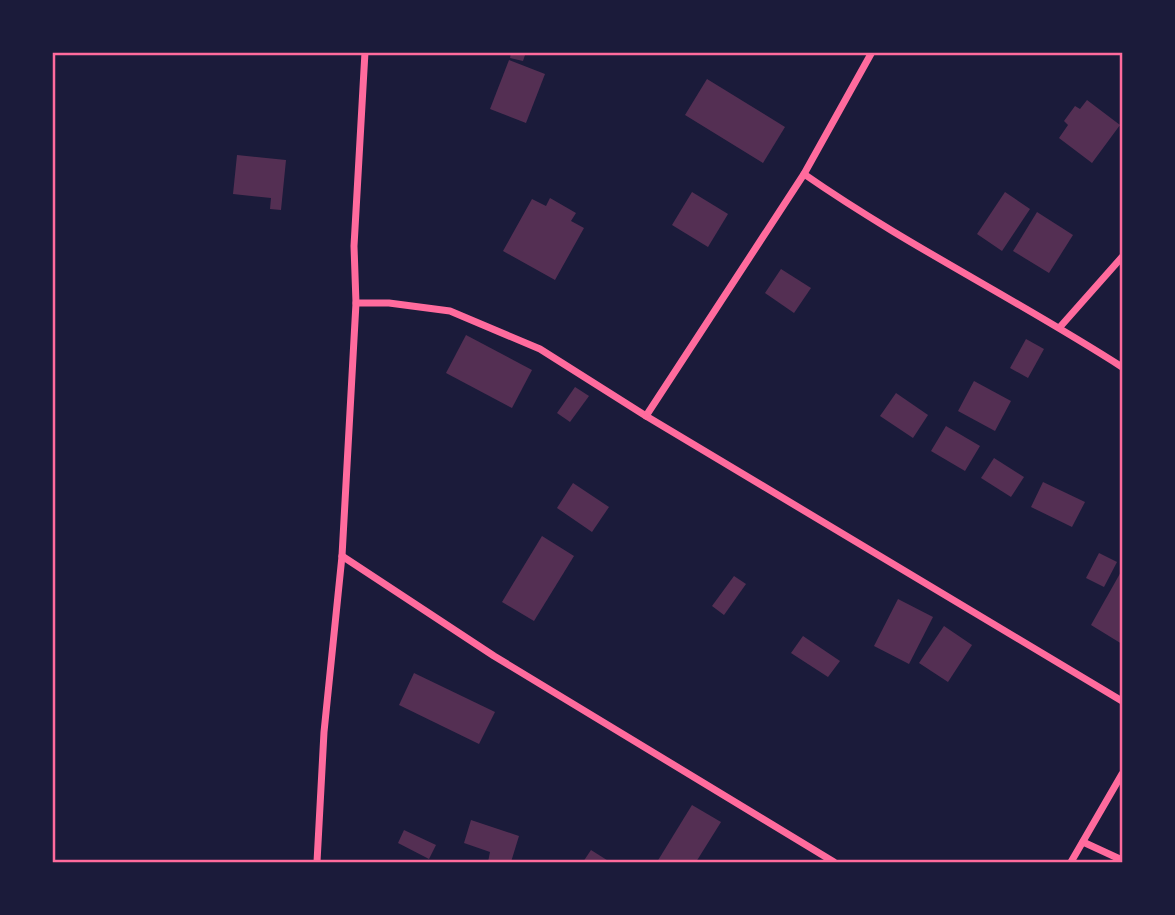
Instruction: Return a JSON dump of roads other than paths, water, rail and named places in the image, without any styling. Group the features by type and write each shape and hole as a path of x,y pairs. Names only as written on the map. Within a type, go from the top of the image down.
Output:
{"street":[{"path":"317,863 324,732 342,556 356,303 354,246 365,52"},
{"path":"646,416 804,174 872,52"},
{"path":"804,174 870,218 1060,327 1122,367"},
{"path":"1060,327 1122,257"},
{"path":"356,303 389,303 450,311 540,349 646,416 1122,701"},
{"path":"342,556 494,656 834,863"},
{"path":"1070,863 1122,774"},
{"path":"1083,842 1122,860"}]}
